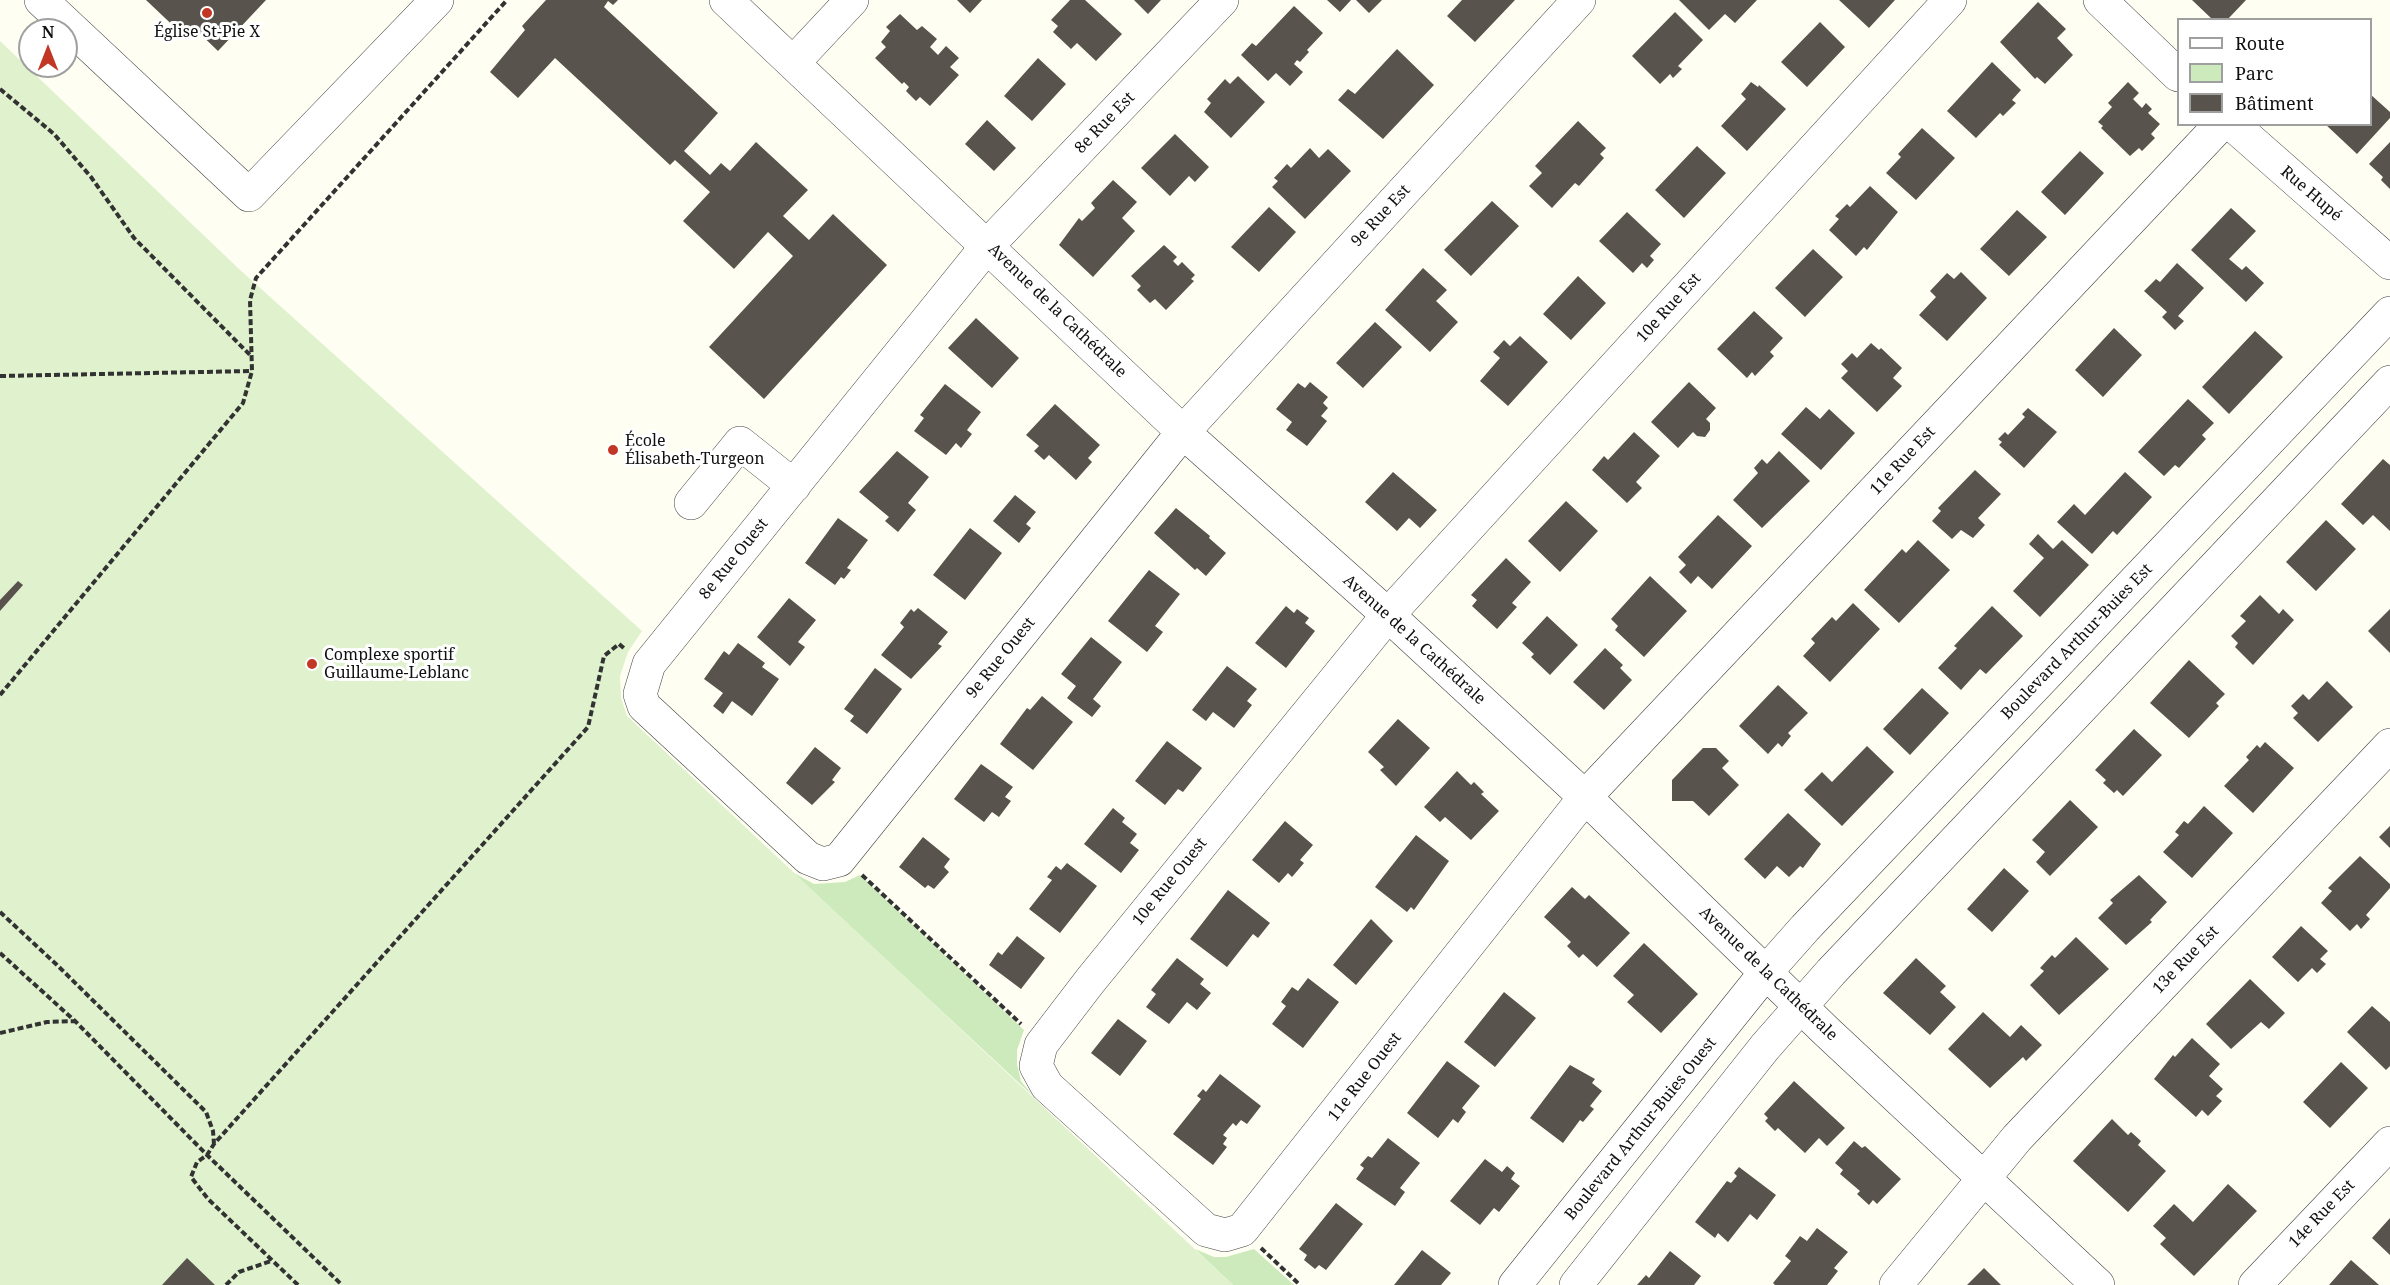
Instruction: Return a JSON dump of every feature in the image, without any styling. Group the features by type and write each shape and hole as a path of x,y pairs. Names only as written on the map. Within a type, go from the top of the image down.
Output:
{"street":[{"path":"41,0 249,195 436,0"},
{"name":"Avenue de la Cathédrale","path":"726,0 988,245 1183,432 1388,615 1586,797 1801,1007 2098,1285"},
{"path":"793,63 852,0"},
{"name":"8e Rue Est","path":"988,245 1222,0"},
{"name":"9e Rue Est","path":"1183,432 1579,0"},
{"name":"10e Rue Est","path":"1388,615 1950,0"},
{"path":"2100,0 2177,74"},
{"name":"11e Rue Est","path":"1586,797 2219,126"},
{"name":"Rue Hupé","path":"2234,126 2390,263"},
{"name":"8e Rue Ouest","path":"824,859 644,706 640,694 649,664 988,245"},
{"name":"Boulevard Arthur-Buies Est","path":"1766,972 1805,928 2390,313"},
{"path":"1576,1285 1765,1047 1801,1007 2390,382"},
{"name":"9e Rue Ouest","path":"824,859 1183,432"},
{"path":"691,503 741,443 794,486"},
{"name":"10e Rue Ouest","path":"1041,1045 1097,971 1388,615"},
{"name":"13e Rue Est","path":"1896,1285 1983,1176 2390,745"},
{"name":"11e Rue Ouest","path":"1242,1230 1586,797"},
{"name":"Boulevard Arthur-Buies Ouest","path":"1515,1285 1766,972"},
{"path":"1041,1045 1036,1066 1047,1086 1114,1149 1206,1230 1225,1235 1242,1230"},
{"name":"14e Rue Est","path":"2255,1285 2390,1143"}],"path":[{"path":"0,695 243,403 252,371 250,300 256,278 507,0"},
{"path":"0,89 54,134 91,177 134,238 252,357"},
{"path":"0,376 252,371"},
{"path":"297,1285 207,1199 191,1177 197,1162 207,1155 214,1143 588,727 604,656 619,644 649,664"},
{"path":"824,859 862,875 1041,1045"},
{"path":"0,912 57,964 206,1112 213,1131 214,1143"},
{"path":"0,953 75,1021 207,1155 342,1285"},
{"path":"0,1033 47,1022 75,1021"},
{"path":"1242,1230 1300,1285"},
{"path":"226,1285 239,1272 271,1261"}],"green space":[{"name":"Complexe sportif Guillaume-Leblanc","path":"0,41 18,58 18,78 39,78 239,269 642,631 628,652 620,676 621,698 627,716 1233,1285 0,1285"},
{"path":"792,872 814,884 845,882 860,875 1024,1030 1017,1050 1017,1064 1021,1081 1033,1096"},
{"path":"1195,1249 1214,1257 1226,1257 1254,1249 1294,1285 1233,1285"}],"building":[{"name":"Église St-Pie X","path":"146,0 266,0 218,51 193,27 184,36"},
{"path":"546,0 618,0 613,5 608,1 604,7 718,113 684,151 710,175 721,163 730,171 756,142 808,190 783,216 809,240 833,214 887,265 764,399 709,347 793,256 768,232 734,269 683,221 710,192 675,160 670,165 555,58 518,98 490,72 525,30 522,26"},
{"path":"957,0 982,0 970,13"},
{"path":"1070,0 1085,0 1122,34 1096,61 1077,43 1071,49 1053,32 1058,26 1051,20"},
{"path":"1134,0 1161,0 1148,14"},
{"path":"1327,0 1351,0 1340,12"},
{"path":"1356,0 1382,0 1369,13"},
{"path":"1462,0 1515,0 1475,42 1447,16"},
{"path":"1679,0 1757,0 1735,23 1725,14 1709,30"},
{"path":"1839,0 1895,0 1869,28"},
{"path":"2192,0 2246,0 2229,18 2211,18"},
{"path":"2038,2 2066,29 2057,38 2073,55 2045,84 2037,77 2035,79 2000,42"},
{"path":"1294,6 1323,33 1307,50 1309,52 1300,62 1297,60 1294,64 1303,72 1290,86 1276,73 1268,81 1241,55 1252,43 1256,46"},
{"path":"1675,12 1703,40 1678,66 1682,69 1673,78 1670,74 1660,84 1632,56"},
{"path":"900,14 917,30 922,26 937,39 930,47 938,55 946,46 959,58 950,67 959,75 930,106 920,97 916,101 906,91 909,87 904,82 902,84 875,58 886,47 881,42 890,31 886,27"},
{"path":"1820,22 1845,47 1807,87 1781,62"},
{"path":"1397,49 1434,85 1383,139 1338,100 1348,89 1355,94"},
{"path":"1038,58 1066,84 1032,121 1004,96"},
{"path":"1992,62 2021,90 2012,100 2016,103 2003,116 2000,113 1976,138 1947,111"},
{"path":"1238,76 1265,102 1231,138 1204,112 1211,103 1207,99 1225,79 1230,84"},
{"path":"1751,82 1758,87 1759,85 1786,109 1747,151 1721,126 1746,99 1741,94"},
{"path":"2128,82 2139,93 2133,99 2142,108 2146,103 2152,109 2148,113 2160,124 2151,134 2155,138 2142,151 2139,148 2130,156 2101,128 2103,126 2098,122 2112,107 2108,103"},
{"path":"2372,96 2390,112 2390,118 2357,154 2327,126 2372,126"},
{"path":"987,120 1016,148 994,171 965,144"},
{"path":"1578,121 1606,148 1600,154 1604,158 1579,186 1575,183 1552,208 1529,186 1542,173 1535,166"},
{"path":"1922,128 1955,158 1916,200 1886,173 1901,157 1898,154"},
{"path":"1175,134 1209,167 1195,182 1189,176 1170,196 1141,168"},
{"path":"2390,142 2390,189 2381,180 2383,177 2369,164"},
{"path":"1697,146 1726,173 1684,218 1655,190"},
{"path":"1310,148 1319,158 1328,149 1351,171 1305,219 1272,187 1278,181 1274,178 1287,164 1291,168"},
{"path":"2080,151 2104,173 2065,215 2041,192"},
{"path":"1113,180 1137,202 1122,218 1135,231 1093,277 1059,245 1079,218 1082,221 1095,208 1091,203"},
{"path":"1870,186 1898,212 1867,250 1864,247 1856,256 1829,230 1839,219 1835,216 1847,204 1850,207"},
{"path":"1492,201 1519,226 1471,276 1444,250"},
{"path":"1269,207 1296,232 1259,272 1231,247"},
{"path":"2231,208 2256,231 2229,259 2242,270 2246,266 2264,283 2246,302 2191,250"},
{"path":"2017,210 2047,237 2009,276 1980,249"},
{"path":"1627,212 1661,244 1650,256 1654,260 1647,268 1642,263 1633,273 1599,241"},
{"path":"1164,245 1177,257 1173,261 1178,266 1182,262 1195,275 1191,279 1194,281 1166,310 1155,299 1150,303 1137,290 1141,286 1131,276"},
{"path":"1813,249 1843,277 1805,317 1775,288"},
{"path":"2177,263 2204,288 2178,316 2184,321 2175,330 2162,317 2167,312 2144,291 2156,279 2160,282"},
{"path":"1423,268 1447,290 1436,301 1458,322 1430,352 1385,310"},
{"path":"1961,272 1987,298 1947,341 1919,315 1936,297 1930,291 1947,273 1954,279"},
{"path":"1578,276 1606,303 1571,340 1543,314"},
{"path":"1754,311 1783,338 1770,352 1774,356 1755,376 1752,372 1747,378 1717,349"},
{"path":"976,318 1019,358 992,388 948,348"},
{"path":"1375,322 1402,347 1363,388 1336,363"},
{"path":"2114,328 2142,355 2103,397 2075,370"},
{"path":"2255,331 2283,357 2229,414 2202,387"},
{"path":"1520,336 1548,362 1508,406 1480,381 1500,358 1493,352 1504,340 1510,346"},
{"path":"1871,343 1879,350 1881,348 1902,368 1893,378 1902,386 1877,412 1841,378 1848,371 1841,364 1852,353 1857,358"},
{"path":"1310,382 1328,397 1323,403 1328,408 1321,416 1327,421 1307,446 1286,430 1292,422 1276,409 1298,383 1305,388"},
{"path":"1689,382 1716,408 1706,419 1710,423 1710,430 1705,437 1697,436 1693,432 1678,448 1651,422"},
{"path":"945,384 981,412 967,430 972,434 961,448 956,443 946,455 914,431 924,418 920,415"},
{"path":"2188,399 2214,423 2202,435 2206,439 2179,468 2175,465 2164,476 2138,452"},
{"path":"1055,404 1100,445 1088,458 1092,462 1076,480 1049,455 1044,460 1034,451 1039,446 1026,435"},
{"path":"1806,407 1820,419 1829,409 1855,433 1821,470 1781,434"},
{"path":"2028,408 2057,432 2024,468 1999,445 2002,442 1998,439 2005,432 2008,435 2025,417 2022,414"},
{"path":"1634,432 1660,456 1636,482 1642,488 1627,503 1592,470 1604,456 1608,460"},
{"path":"897,451 929,477 908,503 916,510 898,532 885,521 889,517 859,492"},
{"path":"1779,451 1810,481 1762,528 1733,500 1758,473 1754,468 1762,459 1767,464"},
{"path":"2383,459 2390,465 2390,531 2373,515 2363,525 2341,504"},
{"path":"1975,470 2001,494 1978,518 1985,525 1973,538 1961,530 1952,539 1932,521 1941,511 1938,508"},
{"path":"1393,472 1437,510 1420,528 1409,518 1397,531 1365,502"},
{"path":"2125,472 2152,497 2117,535 2113,531 2092,554 2057,522 2074,504 2085,515"},
{"path":"1015,495 1036,512 1026,524 1031,528 1019,543 993,521"},
{"path":"1566,501 1598,531 1560,572 1528,541"},
{"path":"1176,508 1210,536 1209,538 1226,553 1206,576 1197,568 1195,570 1154,533"},
{"path":"1718,515 1752,546 1712,589 1698,576 1691,584 1679,572 1686,565 1678,557"},
{"path":"838,518 868,540 847,568 851,570 835,585 805,563"},
{"path":"2326,520 2356,549 2316,591 2286,562"},
{"path":"970,528 1002,553 965,600 933,575"},
{"path":"2038,534 2053,549 2062,540 2089,565 2040,617 2013,591 2044,558 2029,544"},
{"path":"1918,540 1950,570 1899,623 1864,590 1902,549 1906,553"},
{"path":"1506,558 1531,582 1512,603 1517,607 1497,629 1472,606 1477,600 1471,595"},
{"path":"1149,570 1180,594 1155,626 1163,632 1147,652 1108,621"},
{"path":"1650,576 1687,611 1644,657 1615,630 1618,626 1611,619"},
{"path":"18,581 23,585 0,611 0,600"},
{"path":"2260,595 2279,614 2283,609 2294,620 2253,665 2235,647 2238,643 2231,636 2246,621 2240,616"},
{"path":"789,598 816,620 798,642 805,647 790,666 757,637"},
{"path":"1853,603 1880,629 1830,682 1803,656 1815,643 1811,639 1832,617 1836,621"},
{"path":"1286,606 1294,613 1297,609 1309,618 1305,623 1315,631 1286,668 1255,643"},
{"path":"1992,606 2023,636 1986,674 1980,669 1961,690 1938,668 1957,648 1954,646"},
{"path":"918,608 948,632 938,644 942,646 911,679 881,655 904,627 900,623 911,609 914,612"},
{"path":"2390,609 2390,653 2368,631"},
{"path":"1547,616 1578,645 1550,675 1531,657 1534,654 1522,643"},
{"path":"1091,637 1122,662 1093,699 1101,706 1092,717 1067,698 1076,686 1061,674"},
{"path":"738,643 765,663 762,667 779,679 752,716 732,701 723,714 713,706 723,693 704,679 724,651 729,655"},
{"path":"1605,648 1623,665 1620,668 1632,680 1604,710 1573,682"},
{"path":"2189,660 2225,694 2216,703 2219,706 2189,738 2150,703"},
{"path":"1227,666 1257,689 1247,701 1252,705 1234,728 1213,712 1206,721 1192,710"},
{"path":"875,668 902,689 867,734 850,721 854,716 844,709"},
{"path":"2327,681 2353,707 2318,742 2293,718 2298,713 2291,706 2303,694 2309,700"},
{"path":"1778,685 1808,713 1788,733 1791,736 1782,747 1778,743 1768,754 1739,726"},
{"path":"1922,688 1949,713 1910,755 1883,729"},
{"path":"1042,696 1073,722 1033,770 1000,744 1027,708 1030,710"},
{"path":"1398,719 1430,748 1396,786 1380,770 1384,767 1368,752"},
{"path":"2134,729 2162,755 2123,796 2117,790 2114,793 2103,783 2106,780 2095,770"},
{"path":"1167,741 1202,768 1183,792 1178,789 1165,805 1135,781"},
{"path":"2265,742 2294,768 2253,813 2224,786 2249,760 2246,757 2257,745 2260,748"},
{"path":"1867,746 1894,772 1842,826 1804,790 1822,772 1832,782"},
{"path":"815,747 841,768 832,780 835,782 812,805 786,783"},
{"path":"1703,748 1716,748 1729,761 1722,768 1739,785 1709,816 1693,801 1672,801 1672,780"},
{"path":"981,764 1013,787 1005,797 1011,801 999,817 992,812 984,822 954,799"},
{"path":"1457,771 1471,785 1474,782 1484,792 1481,794 1499,811 1471,840 1445,817 1440,822 1424,807"},
{"path":"2070,800 2098,827 2050,876 2036,862 2045,852 2032,840"},
{"path":"2204,806 2233,833 2192,878 2163,852 2179,835 2175,832 2184,821 2188,824"},
{"path":"1113,808 1125,818 1122,822 1137,834 1130,843 1139,850 1121,873 1084,844"},
{"path":"1788,813 1821,844 1803,868 1800,866 1789,877 1777,866 1765,879 1744,859"},
{"path":"1285,821 1313,845 1300,860 1304,863 1292,877 1288,873 1279,883 1252,860"},
{"path":"2390,826 2390,848 2379,837"},
{"path":"1416,835 1449,861 1414,910 1411,907 1407,912 1375,887"},
{"path":"923,837 950,859 944,867 949,872 934,889 928,885 925,888 899,867"},
{"path":"2360,856 2390,884 2390,888 2366,915 2370,919 2361,929 2357,924 2350,931 2321,903 2332,891 2328,888"},
{"path":"1067,863 1097,886 1060,933 1029,909 1052,880 1047,877 1056,866 1061,870"},
{"path":"2004,868 2029,891 1992,932 1967,909"},
{"path":"2139,875 2167,902 2150,920 2152,922 2126,945 2098,918 2113,903 2110,900"},
{"path":"1572,887 1585,899 1589,895 1630,933 1597,967 1583,954 1579,958 1567,946 1571,942 1544,917"},
{"path":"1228,890 1270,923 1258,938 1253,934 1227,967 1190,939"},
{"path":"1371,919 1393,941 1356,985 1333,965"},
{"path":"2301,926 2328,951 2320,959 2326,964 2317,973 2312,968 2298,982 2272,957"},
{"path":"1017,936 1045,958 1021,989 989,965 998,952 1002,955"},
{"path":"2076,937 2109,969 2059,1015 2030,985 2044,971 2040,968 2052,955 2055,958"},
{"path":"1644,943 1698,994 1661,1033 1627,1002 1634,995 1613,976"},
{"path":"1177,958 1204,979 1200,984 1211,993 1197,1010 1187,1002 1169,1024 1146,1007 1156,994 1151,990"},
{"path":"1916,958 1946,986 1940,992 1956,1007 1930,1035 1883,993"},
{"path":"1308,978 1339,1002 1303,1048 1272,1024 1286,1006 1281,1002 1292,987 1298,991"},
{"path":"2250,979 2285,1013 2269,1029 2261,1022 2231,1049 2206,1024"},
{"path":"1504,992 1536,1018 1495,1067 1464,1042"},
{"path":"2372,1006 2390,1022 2390,1066 2386,1070 2347,1032"},
{"path":"1983,1012 2010,1037 2021,1025 2042,1045 2026,1061 2023,1057 1990,1088 1948,1049"},
{"path":"1118,1019 1147,1041 1120,1076 1091,1053"},
{"path":"2192,1038 2220,1064 2209,1076 2223,1089 2216,1096 2222,1101 2208,1116 2202,1110 2196,1117 2154,1079 2173,1055 2175,1057"},
{"path":"1447,1061 1480,1086 1462,1108 1466,1112 1458,1123 1453,1119 1438,1138 1407,1113"},
{"path":"2341,1062 2368,1088 2330,1128 2303,1102"},
{"path":"1570,1065 1595,1079 1592,1083 1602,1091 1590,1106 1594,1109 1583,1122 1580,1120 1563,1143 1530,1118"},
{"path":"1220,1074 1261,1106 1247,1124 1241,1120 1236,1126 1233,1123 1223,1135 1227,1138 1223,1144 1227,1147 1213,1165 1173,1134 1201,1099 1197,1096 1203,1089 1206,1092"},
{"path":"1794,1081 1845,1128 1827,1146 1819,1138 1805,1153 1778,1128 1775,1131 1765,1121 1768,1118 1764,1114"},
{"path":"2112,1119 2128,1135 2131,1132 2141,1141 2138,1145 2166,1171 2128,1212 2073,1161"},
{"path":"1388,1138 1420,1163 1400,1188 1405,1192 1395,1206 1356,1179 1364,1168 1360,1165 1368,1156 1372,1158"},
{"path":"1854,1141 1862,1148 1865,1146 1901,1179 1877,1204 1873,1200 1869,1205 1857,1194 1860,1191 1840,1174 1843,1170 1835,1163"},
{"path":"1485,1159 1502,1172 1507,1166 1515,1173 1511,1179 1520,1186 1499,1212 1494,1208 1480,1225 1450,1201"},
{"path":"1739,1167 1776,1195 1757,1220 1750,1214 1728,1242 1718,1233 1715,1238 1695,1222 1727,1181 1731,1183 1737,1176 1734,1173"},
{"path":"2228,1184 2257,1211 2194,1276 2160,1244 2166,1238 2153,1226 2174,1204 2193,1222"},
{"path":"1336,1203 1363,1224 1326,1270 1319,1265 1315,1269 1304,1260 1307,1255 1299,1249"},
{"path":"2390,1218 2390,1255 2372,1238"},
{"path":"1817,1228 1848,1252 1834,1268 1838,1271 1827,1285 1775,1285 1773,1283 1791,1261 1785,1256 1800,1236 1807,1241"},
{"path":"1422,1250 1451,1273 1441,1285 1394,1285"},
{"path":"1670,1251 1701,1276 1694,1285 1637,1285 1646,1275 1649,1278"},
{"path":"187,1258 215,1285 162,1285"},
{"path":"2351,1260 2379,1285 2329,1285"},
{"path":"1984,1268 2001,1285 1967,1285"}],"place":[{"name":"Église St-Pie X","path":"207,13"},
{"name":"École Élisabeth-Turgeon","path":"613,450"},
{"name":"Complexe sportif Guillaume-Leblanc","path":"312,664"}]}
